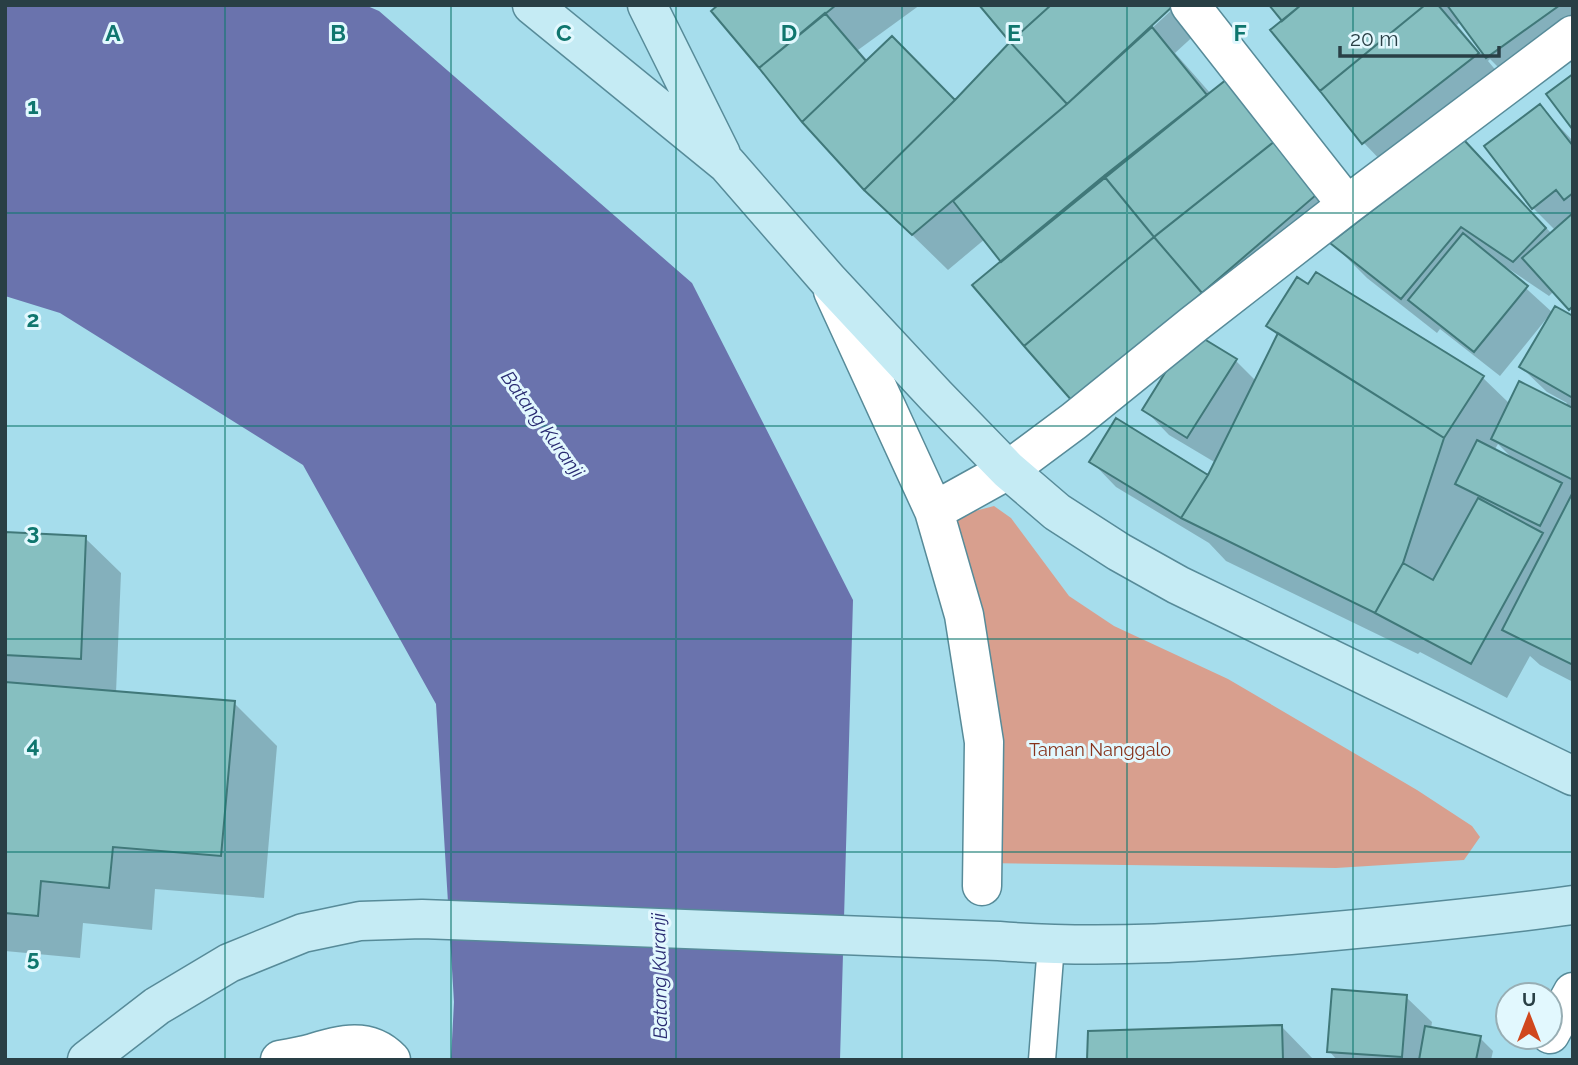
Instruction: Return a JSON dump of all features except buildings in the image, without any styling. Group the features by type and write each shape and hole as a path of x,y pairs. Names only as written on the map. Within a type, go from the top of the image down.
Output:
{"main road":[{"path":"532,5 727,164 828,280 936,396 1008,470 1058,512 1119,552 1178,585 1569,765"},
{"path":"647,5 727,164"},
{"path":"87,1060 157,1006 229,963 303,933 360,921 422,919 1051,945 1203,942 1417,924 1573,905"}],"street":[{"path":"1190,5 1347,205"},
{"path":"934,511 1008,470 1074,421 1347,205 1573,35"},
{"path":"828,280 934,511 964,615 984,742 982,886"},
{"path":"1564,1008 1573,992"},
{"path":"280,1060 341,1044 358,1043 385,1054 391,1060"}],"lane":[{"path":"1042,1060 1051,945"}],"green space":[{"name":"Taman Nanggalo","path":"994,506 1011,518 1069,596 1114,626 1228,679 1417,790 1472,826 1480,837 1464,860 1336,868 982,863 937,521"}],"water":[{"name":"Batang Kuranji","path":"5,5 365,5 379,11 692,283 853,600 840,1060 451,1060 454,1002 436,704 303,465 60,313 5,296"}]}
